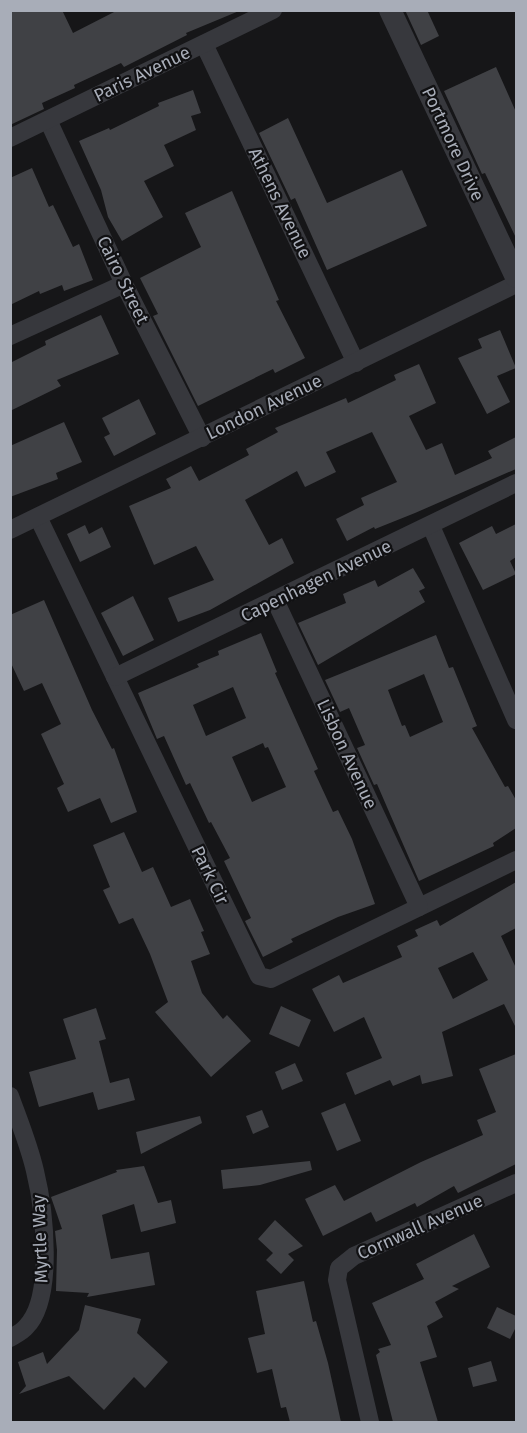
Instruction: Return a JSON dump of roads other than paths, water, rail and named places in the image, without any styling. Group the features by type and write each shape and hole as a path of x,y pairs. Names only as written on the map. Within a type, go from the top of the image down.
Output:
{"street":[{"name":"Paris Avenue","path":"10,138 273,10"},
{"name":"Portmore Drive","path":"390,10 516,277"},
{"name":"Athens Avenue","path":"204,44 356,363"},
{"name":"Cairo Street","path":"48,120 124,284 202,438"},
{"path":"10,336 124,284"},
{"name":"London Avenue","path":"10,530 516,284"},
{"name":"Capenhagen Avenue","path":"115,677 516,483"},
{"name":"Park Cir","path":"38,517 259,976 271,979 516,860"},
{"path":"431,526 516,720"},
{"name":"Lisbon Avenue","path":"275,600 419,907"},
{"name":"Myrtle Way","path":"10,1096 35,1170 42,1210 43,1283 38,1308 26,1327 10,1338"},
{"name":"Cornwall Avenue","path":"370,1422 337,1280 339,1268 354,1256 516,1183"}]}
